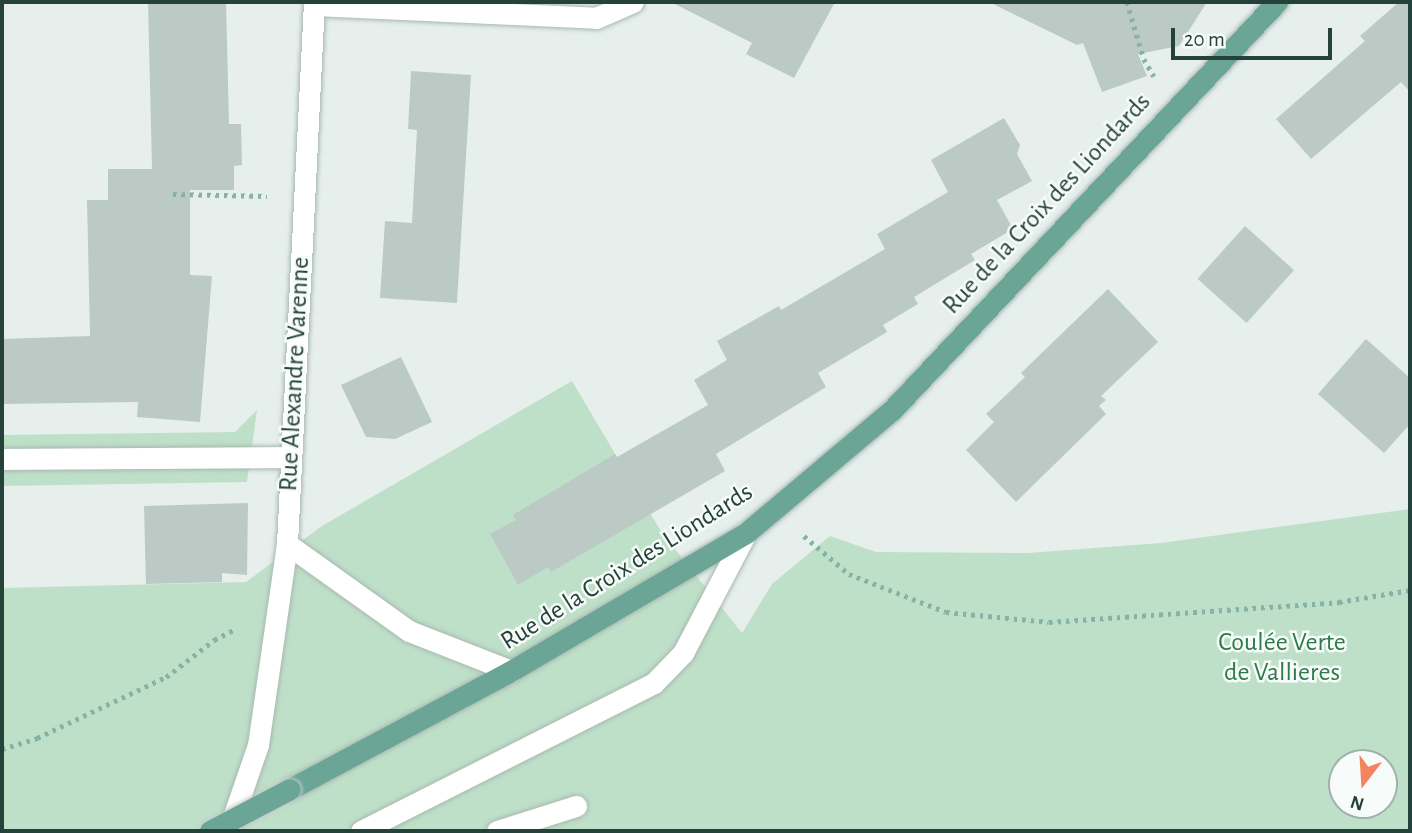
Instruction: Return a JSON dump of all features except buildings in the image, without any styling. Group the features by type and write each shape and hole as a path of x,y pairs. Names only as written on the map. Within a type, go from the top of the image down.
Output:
{"main road":[{"path":"314,3 596,18 633,2"},
{"name":"Rue de la Croix des Liondards","path":"210,831 511,671 746,533 893,409 1277,2"},
{"name":"Rue Alexandre Varenne","path":"228,831 258,745 281,607 287,544 314,3"},
{"path":"2,459 290,457"},
{"path":"361,831 654,683 683,653 746,533"},
{"path":"287,544 409,631 511,671"},
{"path":"497,831 576,806"}],"path":[{"path":"1127,2 1144,59 1174,110"},
{"path":"173,194 303,196"},
{"path":"774,510 849,574 946,612 1049,622 1339,602 1410,590"},
{"path":"2,749 37,738 166,677 214,640 281,607"}],"green space":[{"name":"Coulée Verte de Vallieres","path":"572,381 662,533 742,633 772,584 830,536 876,552 1028,553 1161,543 1410,509 1410,831 2,831 2,588 246,582 322,526"},
{"path":"257,410 247,482 2,486 2,435 235,432"}]}
